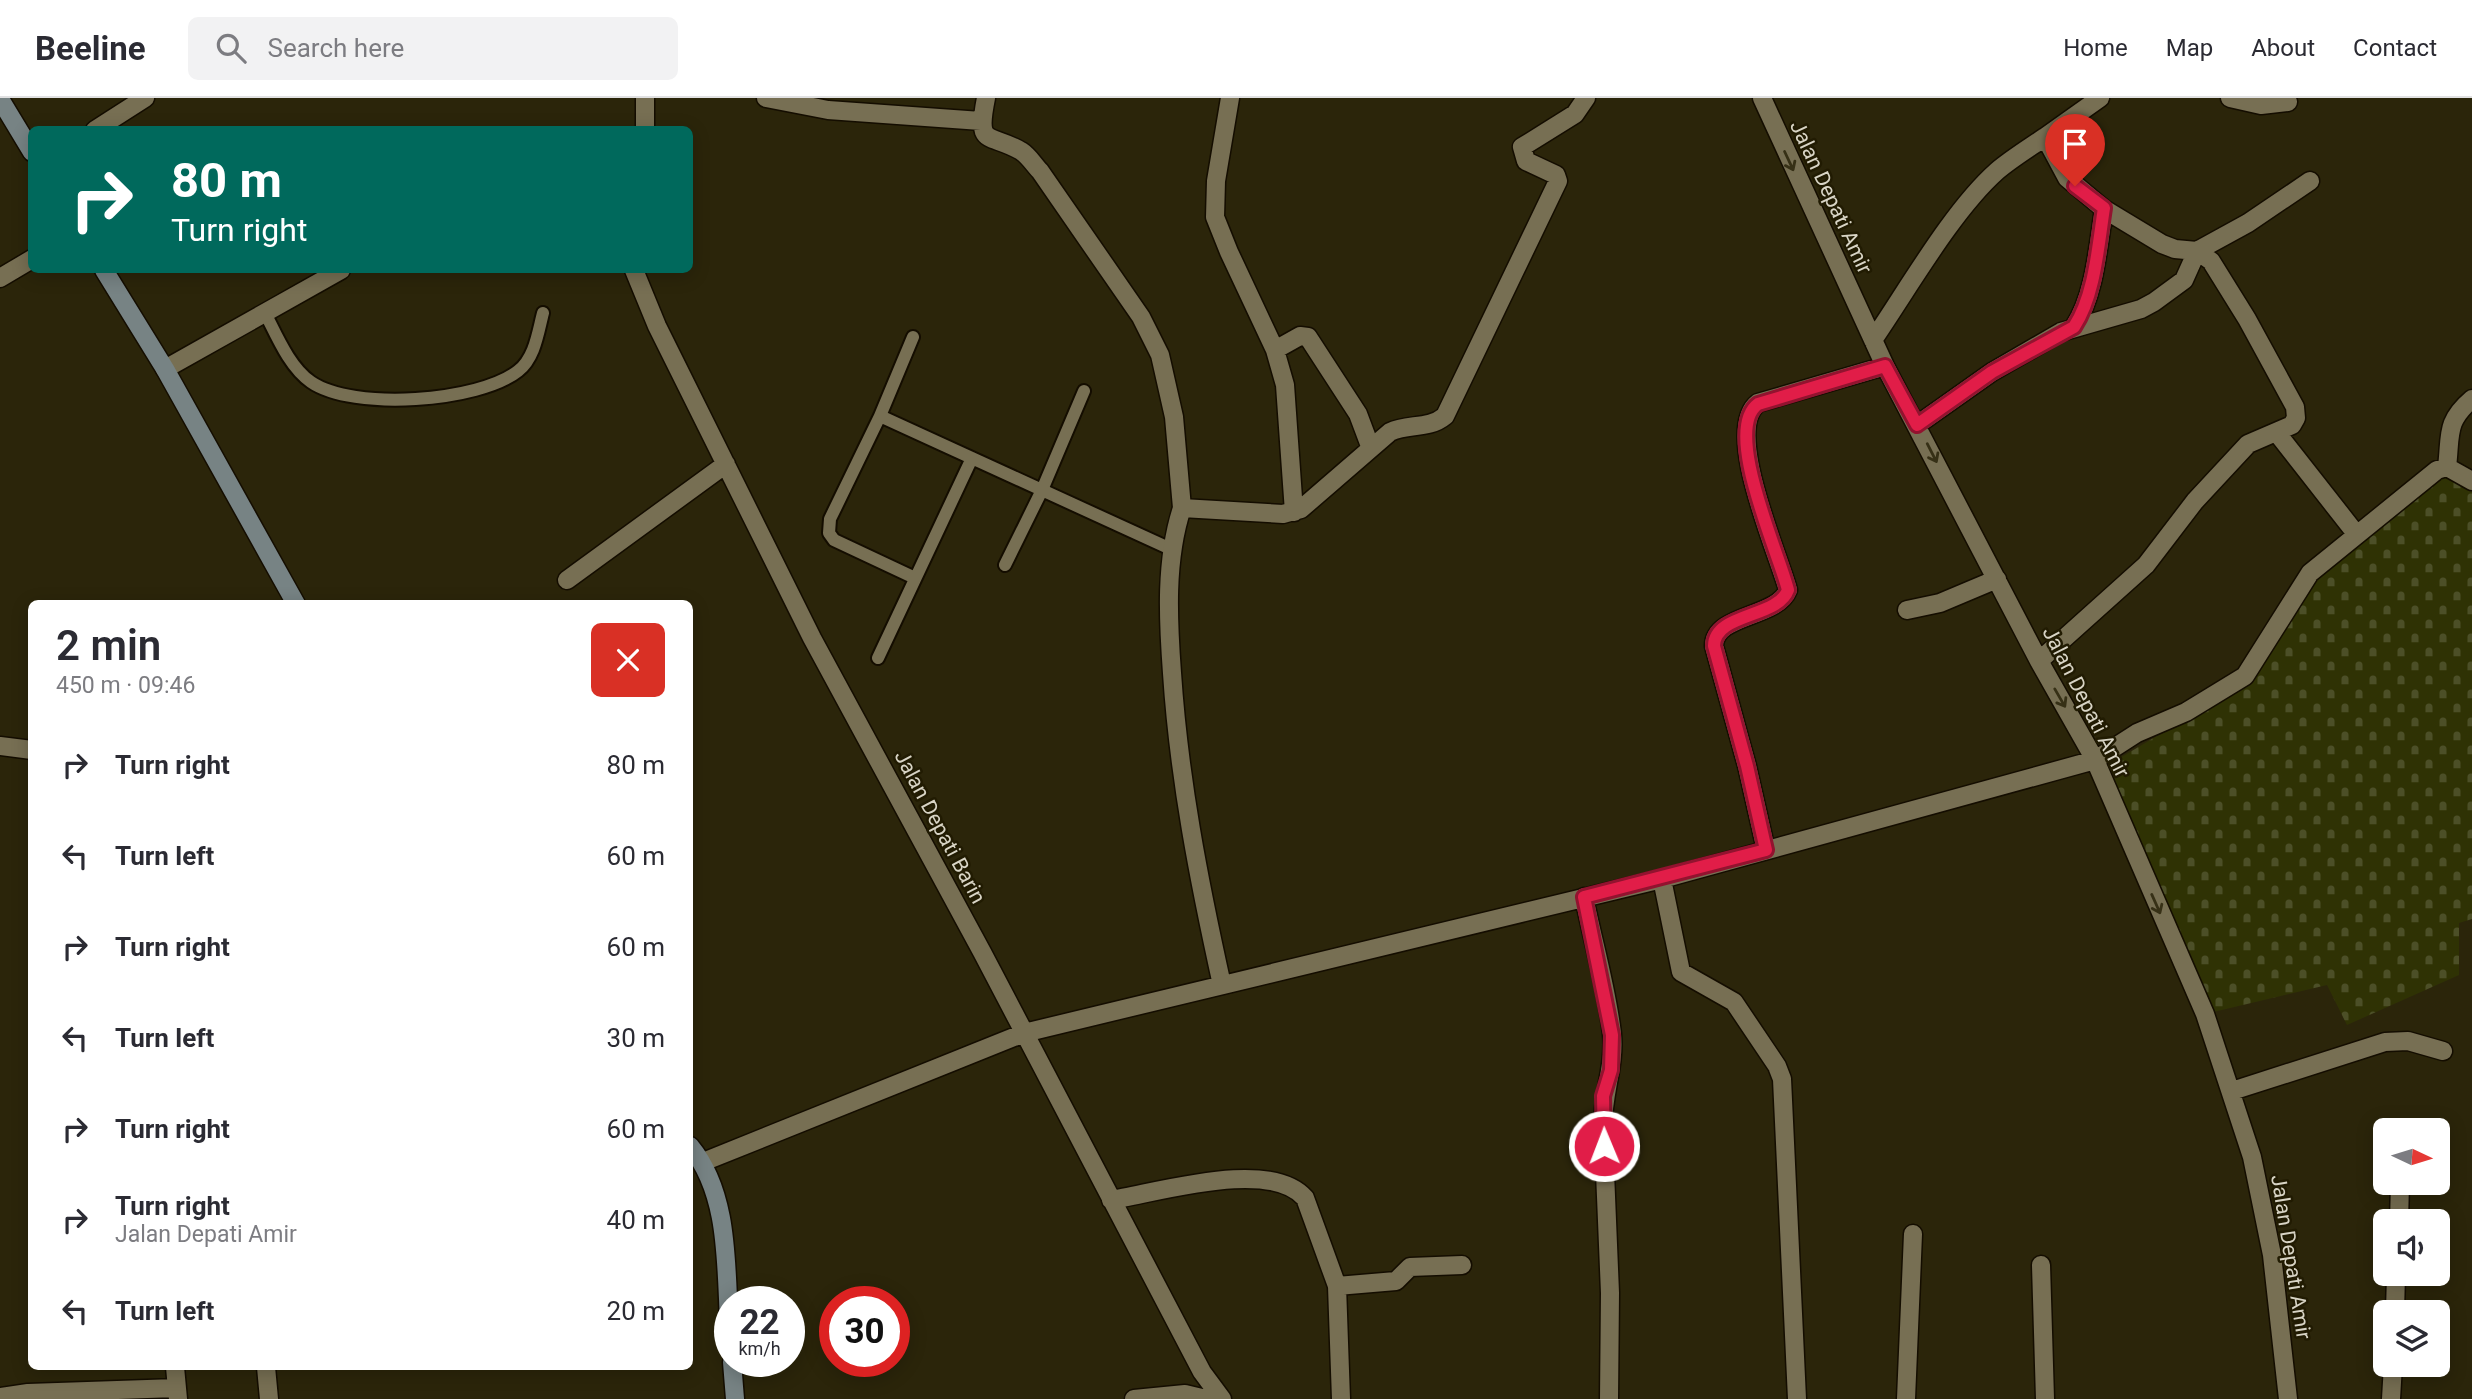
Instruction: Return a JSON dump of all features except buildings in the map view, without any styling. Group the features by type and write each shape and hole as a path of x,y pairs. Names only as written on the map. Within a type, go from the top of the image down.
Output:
{"main road":[{"path":"0,99 28,145"},
{"path":"106,273 165,369 294,600"},
{"path":"693,1150 703,1162 714,1188 722,1228 726,1286"},
{"path":"733,1377 735,1399"}],"street":[{"path":"101,126 145,98"},
{"path":"645,98 645,126"},
{"path":"766,98 828,110 981,121"},
{"path":"986,98 982,128 990,139 1021,152 1040,172 1141,317 1164,366 1174,417 1182,508 1174,534 1168,622 1176,735 1195,864 1222,985"},
{"path":"1230,98 1216,181 1215,217 1244,287 1268,328 1285,385 1294,512"},
{"path":"1182,508 1246,513 1294,512 1370,446 1394,429 1417,428 1445,416 1558,181 1556,175 1526,161 1522,147 1574,114 1586,98"},
{"name":"Jalan Depati Amir","path":"1762,98 1885,366 2039,661 2095,760 2205,1014 2252,1157 2272,1255 2288,1399"},
{"path":"1873,340 1945,234 1996,172 2099,98"},
{"path":"2230,98 2260,105 2288,103"},
{"path":"2039,661 2146,565 2195,501 2248,444 2292,425 2296,418 2295,407 2211,261 2197,251 2175,249 2162,244 2104,208 2067,178 2045,137"},
{"path":"1917,425 1992,372 2074,327 2133,312 2154,303 2184,280 2197,251 2248,223 2310,181"},
{"path":"2074,327 2082,315 2094,268 2104,208"},
{"path":"0,278 28,261"},
{"path":"165,369 335,273"},
{"name":"Jalan Depati Barin","path":"635,273 657,326 812,638 1202,1372 1222,1399"},
{"path":"1275,350 1300,336 1308,337 1358,414 1370,446"},
{"path":"1766,850 1747,766 1714,646 1714,640 1723,629 1779,603 1788,590 1747,458 1748,418 1751,409 1758,404 1885,366"},
{"path":"2447,467 2450,425 2458,411 2472,399"},
{"path":"2277,433 2357,535"},
{"path":"567,580 726,464"},
{"path":"703,1162 1024,1033 1661,879 2095,760 2137,733 2186,712 2245,676 2309,573 2437,470 2447,467 2472,481"},
{"path":"1908,610 1940,603 1997,579"},
{"path":"0,746 28,750"},
{"path":"1661,879 1681,972 1734,1002 1777,1066 1782,1079 1797,1399"},
{"path":"1584,897 1612,1035 1612,1061 1603,1096 1609,1399"},
{"path":"2232,1091 2385,1041 2408,1041 2443,1051"},
{"path":"1111,1200 1247,1177 1280,1181 1293,1186 1305,1198 1337,1286 1340,1399"},
{"path":"1906,1399 1913,1234"},
{"path":"1337,1286 1396,1281 1410,1266 1462,1265"},
{"path":"2042,1265 2045,1399"},
{"path":"0,1397 28,1393 178,1393 175,1370"},
{"path":"266,1370 269,1399"},
{"path":"2391,1399 2392,1377"},
{"path":"1134,1399 1185,1394 1206,1399"}],"lane":[{"path":"264,311 298,369 316,386 357,396 401,401 424,400 499,383 520,370 535,346 543,313"},
{"path":"913,337 880,416 830,519 829,533 835,540 915,578"},
{"path":"1005,565 1042,489 1084,391"},
{"path":"880,416 1174,550"},
{"path":"878,658 972,458"}],"green space":[{"path":"2439,472 2472,492 2472,919 2459,923 2459,975 2347,1025 2327,985 2205,1014 2098,771 2189,717 2238,681 2311,573"}],"route":[{"path":"1604,1146 1603,1096 1610,1079 1612,1035 1584,897 1766,850 1747,766 1714,646 1716,635 1728,625 1779,603 1788,590 1747,458 1748,418 1751,409 1758,404 1885,366 1917,425 1992,372 2074,327 2082,315 2094,268 2104,208 2075,186"}]}
